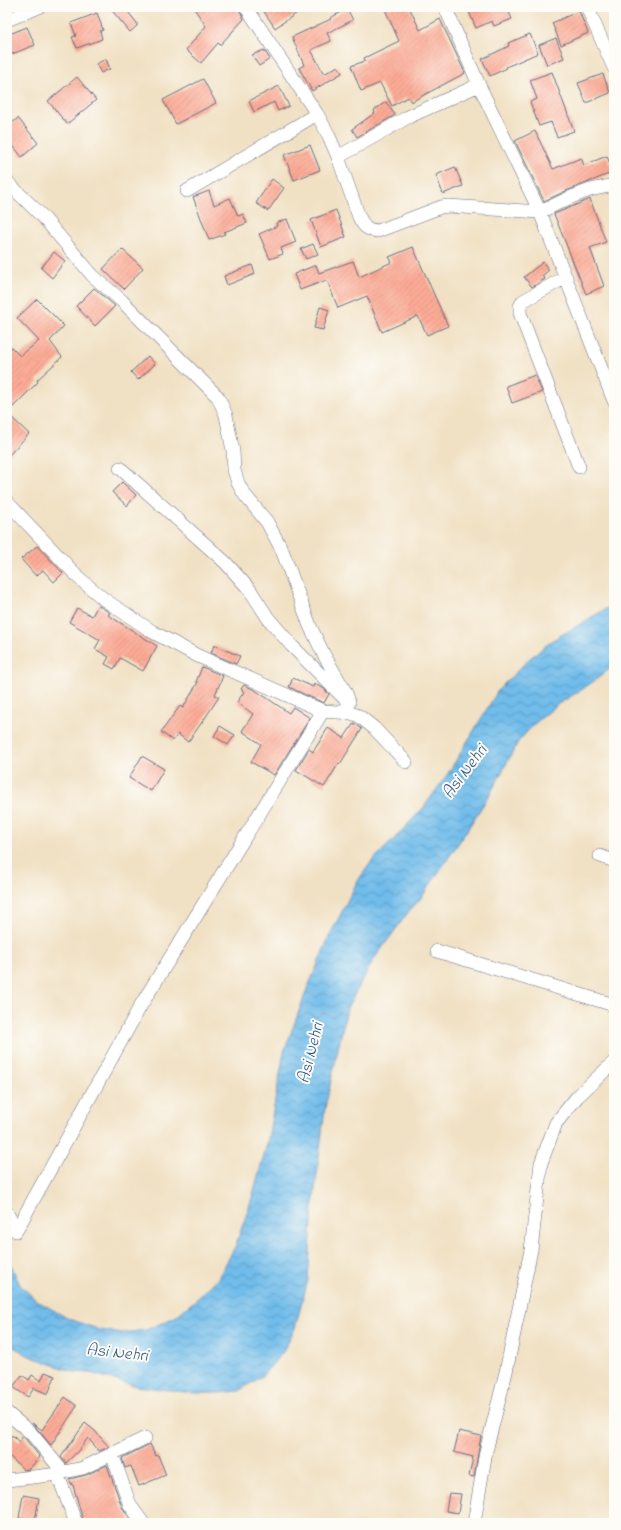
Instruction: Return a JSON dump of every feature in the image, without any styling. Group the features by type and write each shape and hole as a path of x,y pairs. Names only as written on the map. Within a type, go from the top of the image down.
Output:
{"street":[{"path":"7,20 39,7"},
{"path":"246,7 317,114 338,157 363,226 369,230 378,231 441,207 448,206 540,212 590,190 614,185"},
{"path":"445,7 479,85 540,212 566,277 609,374 614,401"},
{"path":"587,7 614,68"},
{"path":"338,157 408,117 479,85"},
{"path":"187,191 317,114"},
{"path":"7,182 43,217 93,276 122,301 218,397 224,407 226,415 233,451 234,470 238,483 244,494 267,522 282,550 310,626 324,655 346,693 346,707"},
{"path":"566,277 523,301 520,306 520,313 579,467"},
{"path":"120,468 225,562 250,590 268,618 346,707 374,728 406,762"},
{"path":"7,502 80,579 105,600 153,632 198,656 323,710 346,707"},
{"path":"7,1212 16,1231 141,1005 323,710"},
{"path":"600,856 614,861"},
{"path":"438,950 614,1005"},
{"path":"474,1523 486,1451 506,1372 531,1250 541,1163 556,1124 577,1097 614,1062"},
{"path":"7,1413 31,1433 60,1473 76,1523"},
{"path":"7,1480 60,1473 83,1468 145,1438"},
{"path":"112,1454 130,1505 143,1523"}],"water":[{"name":"Asi Nehri","path":"614,604 614,666 583,689 558,704 533,725 518,742 490,794 462,838 421,898 409,911 374,959 347,1008 325,1108 313,1206 308,1280 295,1328 283,1352 262,1376 239,1391 193,1393 136,1386 90,1373 74,1372 29,1356 7,1343 7,1256 20,1285 36,1300 67,1318 100,1330 122,1333 146,1330 175,1317 199,1297 218,1278 235,1247 251,1201 267,1144 284,1052 306,992 329,937 357,882 372,861 424,807 449,772 499,689 529,659 553,640"}],"building":[{"path":"109,7 124,7 137,23 137,26 130,32"},
{"path":"193,7 238,7 244,19 220,45 218,43 201,63 186,50 206,26"},
{"path":"261,7 294,7 297,13 275,28"},
{"path":"384,7 409,7 420,30 440,19 465,73 411,102 408,97 392,106 380,83 361,91 351,66 365,61 364,58 399,41"},
{"path":"467,7 507,7 512,19 494,26 492,21 476,28"},
{"path":"347,9 353,20 327,33 331,41 311,50 324,74 338,66 342,73 312,91 299,68 304,65 292,37 331,19 330,18"},
{"path":"579,11 588,33 561,45 552,23"},
{"path":"97,13 103,30 100,31 102,39 77,48 72,37 76,36 71,23"},
{"path":"27,27 35,45 7,56 7,35"},
{"path":"530,34 538,53 506,67 507,68 490,76 482,59 509,46 508,43"},
{"path":"556,38 564,58 547,65 539,45"},
{"path":"264,50 270,59 259,66 252,55"},
{"path":"106,59 110,69 101,73 96,64"},
{"path":"552,72 574,131 557,137 551,122 539,126 530,102 537,99 530,80"},
{"path":"603,74 610,93 586,103 578,83"},
{"path":"77,77 96,100 67,124 48,101"},
{"path":"203,79 216,103 176,124 163,100"},
{"path":"279,86 289,106 278,111 274,102 254,112 249,101"},
{"path":"386,102 395,115 357,137 352,129 375,113 374,110"},
{"path":"18,118 38,143 22,157 7,138 7,127"},
{"path":"535,131 553,169 581,158 584,165 607,156 610,164 614,163 614,172 544,201 515,141"},
{"path":"310,145 320,170 294,180 284,155"},
{"path":"455,167 463,186 443,194 436,175"},
{"path":"272,179 284,188 268,211 256,203"},
{"path":"209,191 214,205 230,198 238,216 243,214 247,223 209,240 193,197"},
{"path":"590,199 606,242 590,248 604,286 586,294 554,214"},
{"path":"336,210 346,237 321,247 311,220"},
{"path":"287,219 296,242 281,248 283,254 270,259 259,234 277,226 276,223"},
{"path":"313,244 318,254 306,259 301,249"},
{"path":"413,247 448,326 427,335 418,316 382,332 367,296 338,308 327,280 300,290 294,274 316,265 319,273 353,261 359,277 392,262 389,257"},
{"path":"122,249 143,268 124,289 103,269"},
{"path":"54,252 65,261 52,278 41,268"},
{"path":"543,262 549,270 542,276 545,279 532,287 524,277"},
{"path":"252,265 255,274 227,285 224,276"},
{"path":"94,288 115,306 95,326 76,306"},
{"path":"37,299 64,326 50,341 62,357 37,380 38,382 7,413 7,343 20,356 39,341 17,318"},
{"path":"320,307 329,310 323,330 314,328"},
{"path":"148,356 155,364 138,380 131,372"},
{"path":"535,375 542,392 512,403 506,386"},
{"path":"7,413 29,434 7,457"},
{"path":"122,482 136,495 127,506 112,492"},
{"path":"37,546 63,573 54,582 43,570 36,576 21,559"},
{"path":"98,605 110,613 108,615 157,646 143,671 120,658 114,669 105,664 109,657 95,649 100,640 69,622 77,608 92,616"},
{"path":"214,645 240,656 236,664 211,653"},
{"path":"202,667 223,676 215,695 219,697 188,742 178,734 173,741 161,732 180,706 183,708 198,682 196,682"},
{"path":"293,678 313,687 314,684 323,688 329,694 324,703 289,687"},
{"path":"244,685 255,690 289,713 293,707 310,718 274,775 251,762 261,744 242,731 253,714 237,702 244,692 241,689"},
{"path":"354,723 362,729 324,787 296,770 309,749 313,752 328,728 344,738"},
{"path":"220,726 235,735 228,745 214,736"},
{"path":"142,756 164,769 151,791 129,778"},
{"path":"45,1372 55,1376 48,1394 34,1388 28,1397 13,1387 22,1375 29,1380 32,1375 41,1381"},
{"path":"65,1397 77,1406 51,1445 32,1423 42,1430"},
{"path":"85,1423 94,1430 109,1447 99,1451 88,1438 66,1463 61,1457"},
{"path":"459,1431 481,1436 474,1477 469,1476 473,1457 454,1452"},
{"path":"12,1435 19,1442 23,1436 40,1457 29,1469 24,1470 7,1454 7,1441"},
{"path":"150,1444 156,1456 158,1455 166,1475 139,1486 131,1466 125,1468 122,1458"},
{"path":"107,1465 122,1507 129,1517 130,1523 117,1523 115,1519 101,1523 84,1523 73,1485 69,1479 86,1475"},
{"path":"449,1493 461,1494 458,1513 446,1511"},
{"path":"23,1495 39,1498 35,1521 19,1518"}]}
